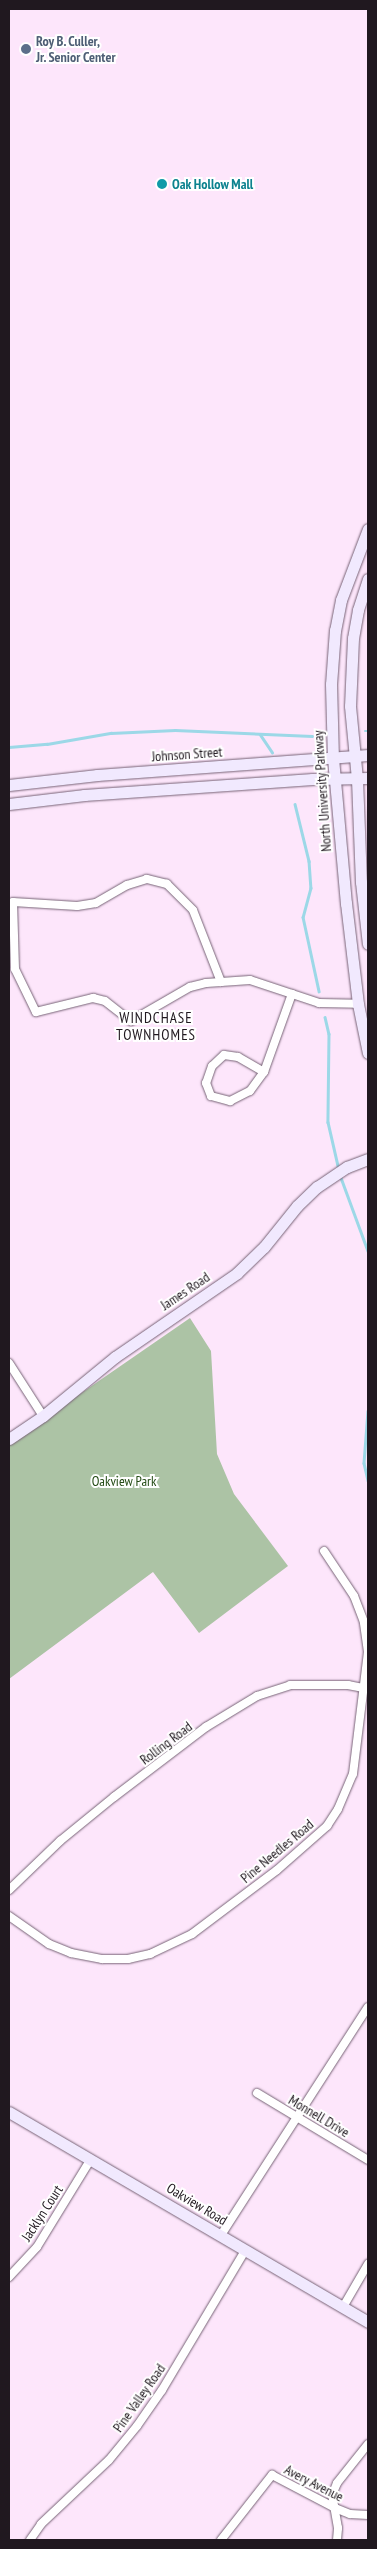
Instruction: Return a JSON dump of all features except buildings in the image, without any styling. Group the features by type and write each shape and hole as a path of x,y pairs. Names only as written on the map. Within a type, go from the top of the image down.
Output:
{"main road":[{"name":"North University Parkway","path":"368,529 341,600 331,684 333,758 358,1004 368,1053"},
{"path":"368,579 358,610 350,667 350,706 354,756 362,779 361,882 368,944"},
{"name":"Johnson Street","path":"9,785 97,775 368,755"},
{"path":"9,804 94,794 362,779"},
{"name":"James Road","path":"9,1439 43,1416 114,1357 237,1273 264,1247 298,1206 317,1187 347,1167 368,1159"},
{"name":"Oakview Road","path":"9,2112 368,2322"}],"street":[{"path":"221,982 194,910 168,884 147,879 127,886 96,903 78,906 13,902 14,969 36,1012 93,998 105,1001 131,1021 190,987 250,980 319,1003 358,1004"},
{"path":"264,1072 238,1057 224,1055 212,1066 206,1083 211,1096 230,1101 250,1091 264,1072 292,994"},
{"path":"9,1363 43,1416"},
{"name":"Pine Needles Road","path":"9,1916 24,1929 49,1944 71,1953 102,1960 128,1959 150,1954 192,1934 277,1870 328,1826 338,1809 353,1774 365,1689 368,1652 364,1622 354,1596 324,1551"},
{"name":"Rolling Road","path":"9,1890 60,1841 114,1797 230,1711 257,1696 290,1686 348,1685 365,1689"},
{"path":"221,2235 368,2007"},
{"name":"Monnell Drive","path":"257,2092 368,2160"},
{"name":"Jacklyn Court","path":"9,2277 37,2246 91,2159"},
{"name":"Pine Valley Road","path":"30,2540 41,2524 109,2460 136,2426 162,2390 245,2251"},
{"path":"343,2307 368,2264"},
{"path":"336,2540 338,2528 332,2495 337,2483 368,2444"},
{"name":"Avery Avenue","path":"221,2540 272,2475 335,2508 350,2514 368,2515"}],"green space":[{"name":"Oakview Park","path":"190,1318 211,1351 217,1454 234,1494 288,1566 199,1633 153,1572 9,1679 9,1443"}],"waterway":[{"path":"9,747 47,744 111,733 175,730 312,736"},
{"path":"260,734 272,752"},
{"path":"295,804 309,861 311,888 303,917 319,991"},
{"path":"325,1017 329,1034 328,1122 339,1170"},
{"path":"340,1175 368,1251"},
{"path":"368,1411 364,1463 368,1481"}],"place":[{"name":"Roy B. Culler, Jr. Senior Center","path":"26,49"},
{"name":"Oak Hollow Mall","path":"162,184"}],"district":[{"name":"WINDCHASE TOWNHOMES","path":"156,1026"}]}
